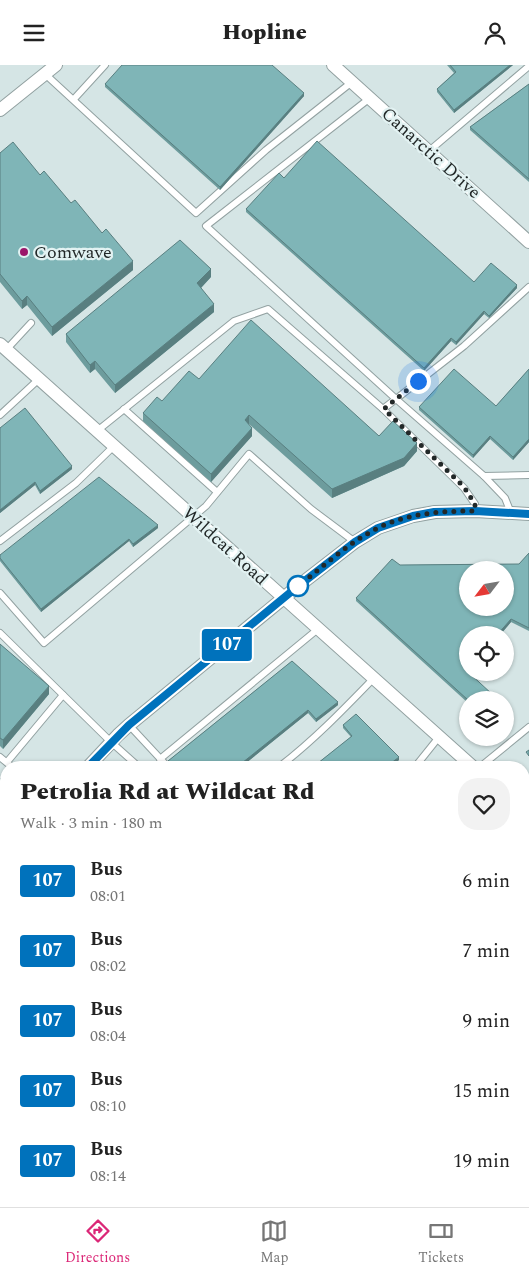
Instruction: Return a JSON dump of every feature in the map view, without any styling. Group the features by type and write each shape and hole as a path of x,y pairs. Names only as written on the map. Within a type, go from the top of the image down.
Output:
{"street":[{"path":"0,110 56,65"},
{"name":"Canarctic Drive","path":"334,65 529,242"},
{"name":"Wildcat Road","path":"3,347 465,761"},
{"path":"94,761 129,725 283,598 355,542 378,528 413,516 434,512 475,511 529,514"}],"lane":[{"path":"74,99 105,65"},
{"path":"429,151 529,67"},
{"path":"45,74 196,213 266,149 352,82"},
{"path":"370,98 206,226 396,399 484,476 504,498 511,513"},
{"path":"384,409 464,346 529,287"},
{"path":"97,431 234,321 268,309 384,409 464,487 475,504 475,511"},
{"path":"3,347 31,323"},
{"path":"0,415 39,379"},
{"path":"124,409 217,492"},
{"path":"0,541 76,483 114,446"},
{"path":"0,593 44,643 193,517 206,505 249,454 311,509 355,542"},
{"path":"484,476 529,475"},
{"path":"129,725 160,759 318,629"},
{"path":"0,633 111,742 133,761"},
{"path":"286,761 322,730 373,679"},
{"path":"8,761 63,695"},
{"path":"487,761 529,727"},
{"path":"420,761 439,737"}],"building":[{"path":"122,65 272,65 304,93 220,187 105,84"},
{"path":"450,65 510,65 454,110 437,89 456,72"},
{"path":"529,84 529,179 470,127"},
{"path":"317,141 474,282 491,263 517,285 489,316 484,311 456,342 451,338 424,368 246,209 279,173 284,178"},
{"path":"13,142 40,175 44,171 71,203 75,200 102,233 106,229 133,261 52,327 27,296 22,301 0,274 0,153"},
{"path":"180,240 211,269 197,283 214,304 115,385 95,361 90,365 66,334"},
{"path":"251,320 379,436 393,421 417,443 404,458 332,489 249,415 245,420 252,428 211,474 143,413 157,397 162,401 189,371 199,379"},
{"path":"454,369 496,406 529,369 529,439 513,457 490,436 473,455 419,407"},
{"path":"25,408 72,466 40,491 35,482 0,510 0,428"},
{"path":"99,477 158,525 133,544 129,539 41,609 0,558 0,555"},
{"path":"529,553 529,628 511,619 505,626 459,626 459,681 478,681 489,691 459,692 356,598 392,559 400,565 459,565 459,616 514,616 514,564 519,564"},
{"path":"0,644 49,686 3,740 0,738"},
{"path":"292,661 338,702 316,719 308,710 244,761 168,761"},
{"path":"356,714 399,757 394,761 321,761 352,736 343,725"}],"bus line":[{"name":"107","path":"94,761 129,725 297,587 355,542 378,528 392,522 434,512 475,511 529,514"}],"place":[{"name":"Comwave","path":"24,252"}],"route":[{"path":"298,586 355,542 392,522 434,512 475,511 475,504 464,487 384,409 418,381"}]}
